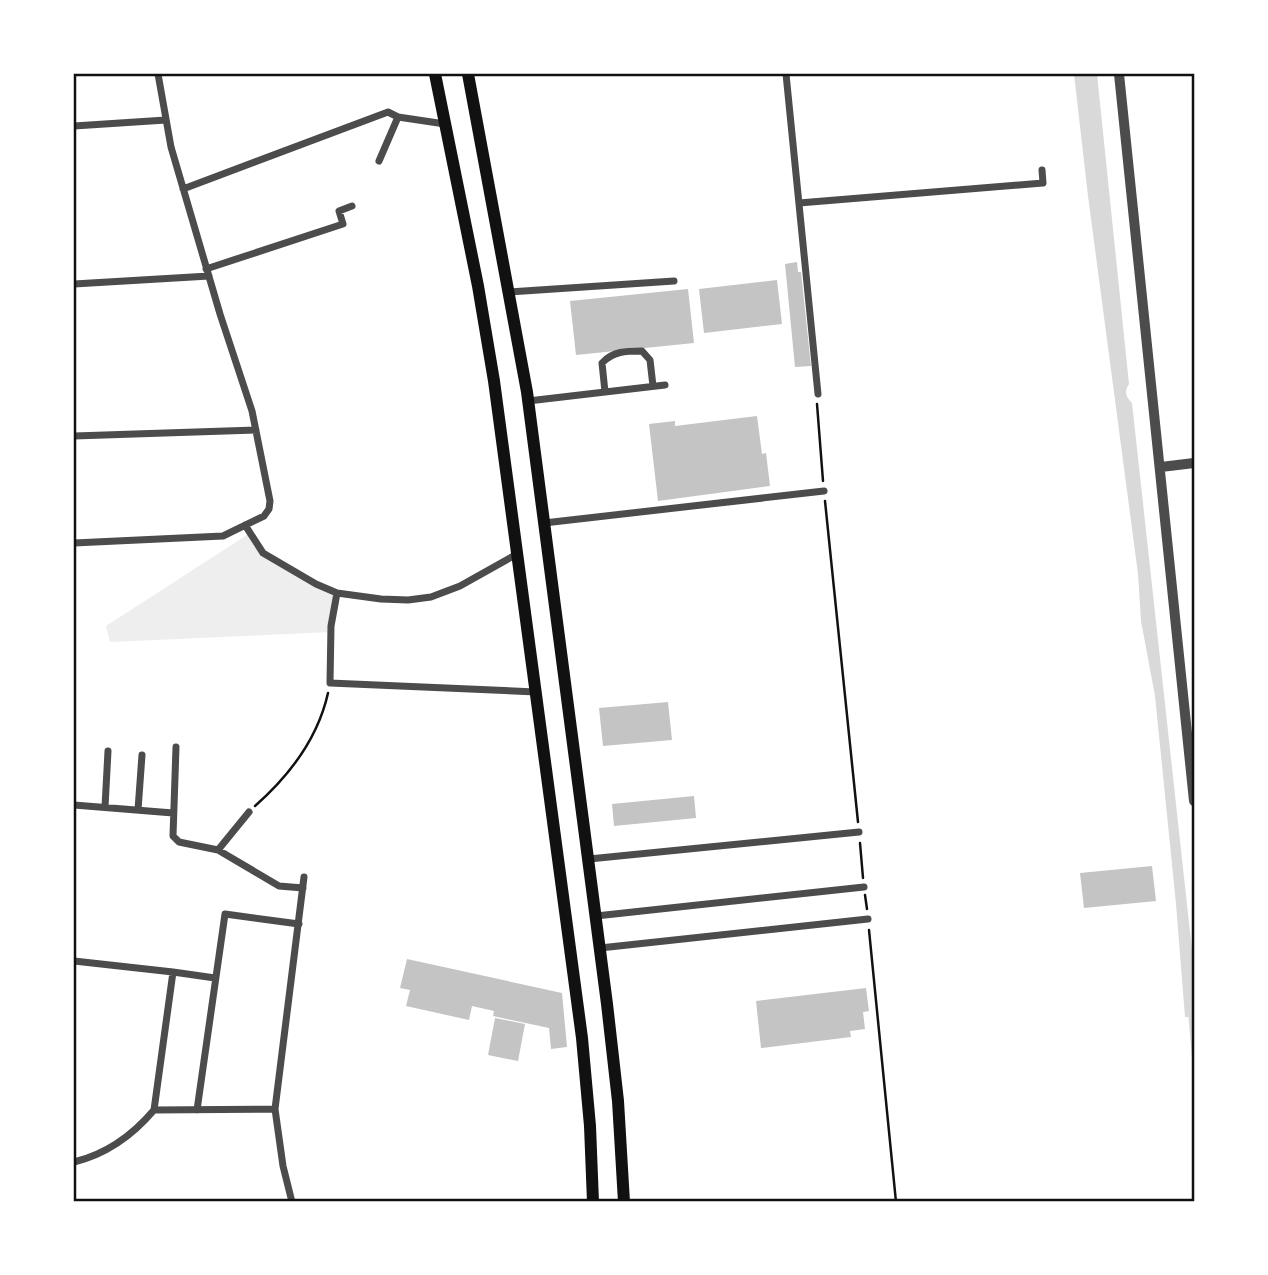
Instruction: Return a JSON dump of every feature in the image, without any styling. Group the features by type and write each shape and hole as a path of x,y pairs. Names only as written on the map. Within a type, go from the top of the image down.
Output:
{"main road":[{"path":"435,74 494,381 582,1038 593,1202"},
{"path":"468,74 528,401 600,948 618,1101 624,1202"}],"street":[{"path":"74,543 223,536 264,516 269,509 270,501 256,430 242,376 207,273 183,189 158,74"},
{"path":"786,74 818,394"},
{"path":"1119,74 1195,801"},
{"path":"183,189 388,112 398,117 445,124"},
{"path":"379,161 398,117"},
{"path":"74,126 166,120"},
{"path":"799,203 1042,183 1042,170"},
{"path":"74,284 207,273 343,224 340,211 352,206"},
{"path":"509,292 674,281"},
{"path":"605,392 602,363 610,355 630,351 642,351 650,360 653,386"},
{"path":"528,401 665,385"},
{"path":"74,436 256,430"},
{"path":"1161,467 1195,463"},
{"path":"544,523 824,491"},
{"path":"245,525 263,553 337,593 408,600 431,597 460,586 517,554"},
{"path":"337,593 331,626 330,683 536,692"},
{"path":"176,747 173,836 180,842 218,850 279,886 303,888"},
{"path":"104,807 108,751"},
{"path":"138,810 142,755"},
{"path":"74,805 173,813"},
{"path":"218,850 249,812"},
{"path":"589,859 859,832"},
{"path":"292,1202 283,1166 275,1109 304,877"},
{"path":"596,916 864,887"},
{"path":"197,1110 225,914 299,924"},
{"path":"600,948 868,919"},
{"path":"74,961 215,978"},
{"path":"74,1162 116,1144 134,1132 155,1110 173,972"},
{"path":"155,1110 275,1109"}],"path":[{"path":"818,394 816,412 896,1202"},
{"path":"249,812 275,789 302,755 327,697 330,683"}],"shaded area":[{"path":"1074,74 1097,74 1129,384 1126,394 1132,403 1192,950 1194,1017 1185,1017 1155,696 1141,621 1138,574"},
{"path":"250,533 263,553 337,593 331,632 110,642 106,626"}],"building":[{"path":"797,262 798,272 801,272 811,366 795,367 785,264"},
{"path":"777,280 782,324 704,333 699,289"},
{"path":"688,289 694,343 576,355 570,301"},
{"path":"757,416 770,486 658,501 649,424 675,421 675,426"},
{"path":"668,702 672,740 603,746 599,708"},
{"path":"694,796 696,818 614,826 612,804"},
{"path":"1152,866 1156,901 1084,908 1080,873"},
{"path":"407,959 562,993 567,1047 551,1049 549,1028 493,1016 494,1011 472,1006 469,1020 406,1006 410,990 400,988"},
{"path":"866,988 869,1011 863,1012 865,1029 850,1031 851,1037 761,1048 756,1001"},
{"path":"495,1018 525,1024 518,1061 488,1055"}],"waterway":[{"path":"1194,1008 1190,1009 1194,1055"}]}
